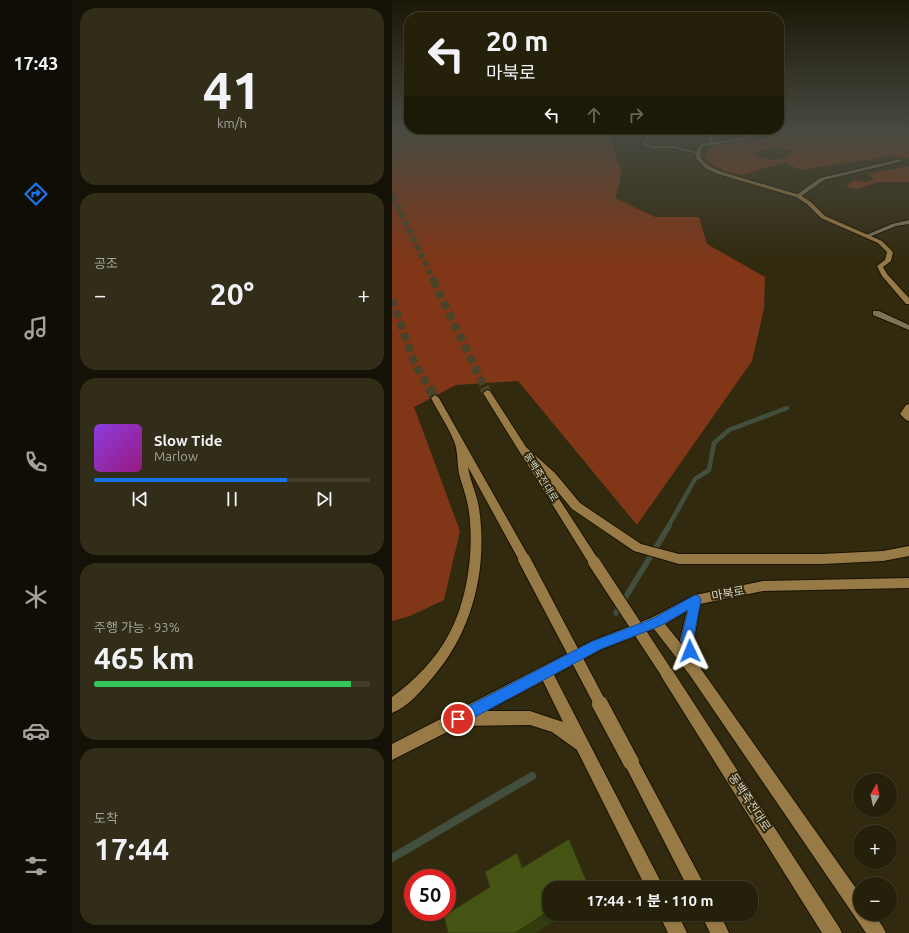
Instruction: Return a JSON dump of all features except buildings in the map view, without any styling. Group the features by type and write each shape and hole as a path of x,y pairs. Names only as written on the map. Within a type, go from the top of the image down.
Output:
{"main road":[{"path":"732,176 798,196 809,203 823,217 880,242 890,252 888,261 880,266 884,275 909,302"},
{"name":"동백죽전대로","path":"487,393 594,562 834,933"},
{"path":"435,398 524,559 693,881"},
{"path":"909,407 904,414 909,418"},
{"path":"392,706 431,670 454,638 466,607 473,575 475,546 474,507 464,470 459,440"},
{"path":"523,449 551,475 576,506 638,548 679,559 822,559 883,556 909,551"},
{"name":"마북로","path":"392,752 458,719 597,645 656,622 695,600 763,586 909,582"},
{"path":"695,600 687,640 695,672"},
{"path":"656,622 695,672 853,899"},
{"path":"546,672 651,881"},
{"path":"458,719 530,718 556,726 582,745"},
{"path":"672,921 678,933"},
{"path":"714,921 720,933"},
{"path":"869,921 877,933"}],"street":[{"path":"798,196 822,179 836,176"},
{"path":"867,236 894,225 909,222"},
{"path":"876,313 909,328"}],"shaded area":[{"path":"392,176 620,176 615,198 655,217 699,217 707,244 765,277 764,309 752,361 637,525 518,381 456,385 414,407 460,531 444,600 410,616 392,621"},
{"path":"870,176 909,176 909,182 878,182 857,189 846,187 854,180 865,182 874,179"}],"waterway":[{"path":"668,527 695,479 709,470 714,443 729,430 787,408"},
{"path":"616,613 669,526"},
{"path":"392,858 532,776"}],"tunnel":[{"path":"392,193 394,197"},
{"path":"393,196 434,281"},
{"path":"433,280 485,388"},
{"path":"392,299 414,362 429,388"},
{"path":"429,387 435,398"},
{"path":"484,387 487,393"}],"route":[{"path":"458,719 597,645 656,622 695,600 687,640 690,651"}]}
